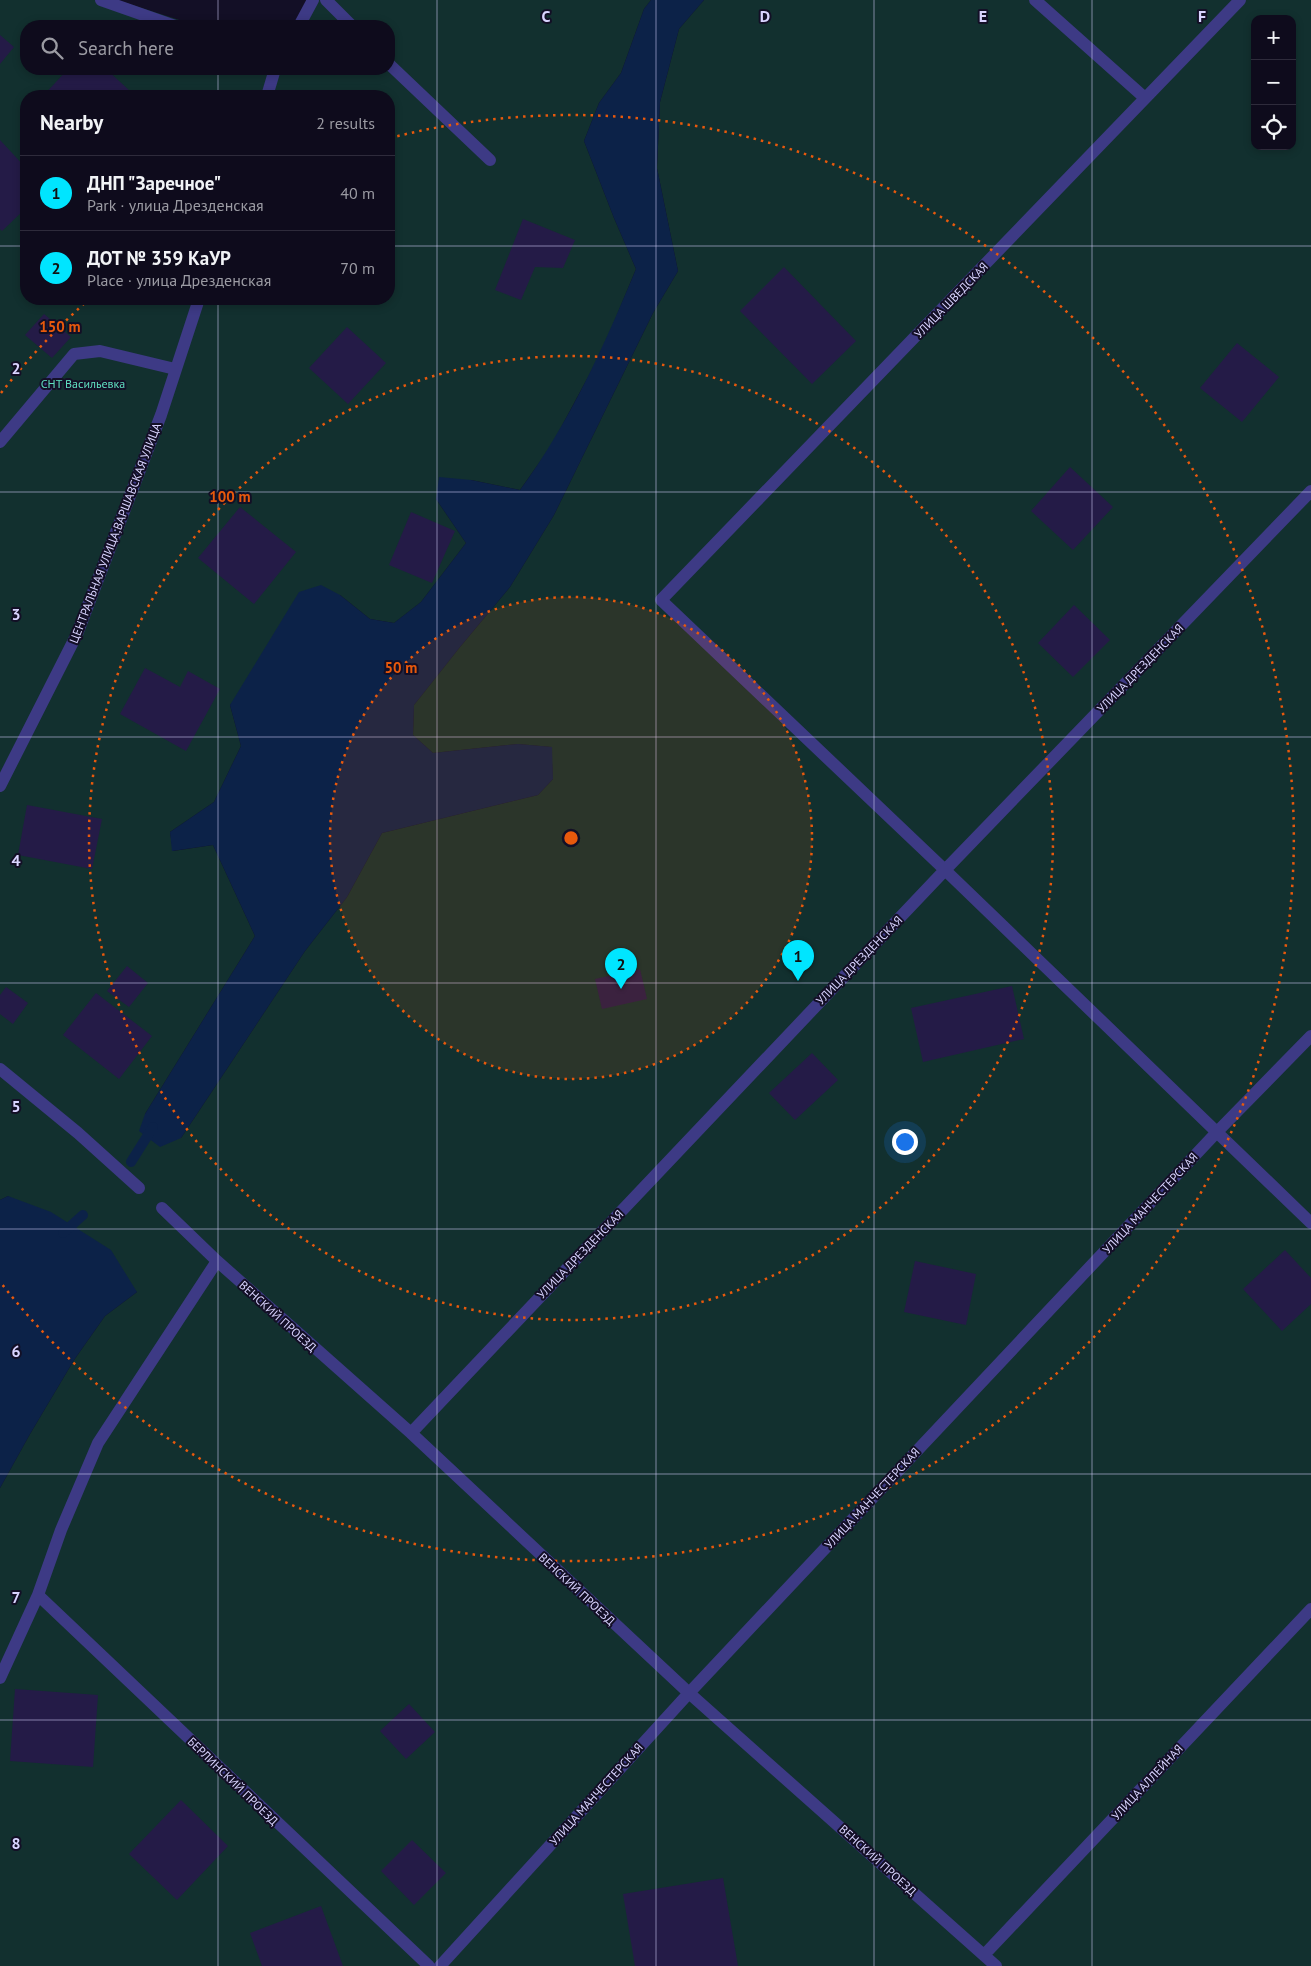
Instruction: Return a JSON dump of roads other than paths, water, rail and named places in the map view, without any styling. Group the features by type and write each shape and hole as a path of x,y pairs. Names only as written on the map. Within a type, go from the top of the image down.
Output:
{"street":[{"path":"101,0 158,20"},
{"path":"302,20 313,0"},
{"path":"326,0 346,20"},
{"path":"1036,0 1145,98"},
{"name":"УЛИЦА ШВЕДСКАЯ","path":"945,870 661,600 1240,0"},
{"path":"395,70 421,97 490,160"},
{"path":"269,90 273,75"},
{"name":"ЦЕНТРАЛЬНАЯ УЛИЦА;ВАРШАВСКАЯ УЛИЦА","path":"0,786 77,634 161,415 197,305"},
{"path":"0,442 74,354 100,351 175,369"},
{"name":"УЛИЦА ДРЕЗДЕНСКАЯ","path":"411,1433 945,870 1311,491"},
{"path":"945,870 1311,1223"},
{"name":"УЛИЦА МАНЧЕСТЕРСКАЯ","path":"440,1966 689,1693 1216,1133 1311,1036"},
{"path":"0,1069 78,1133 139,1188"},
{"name":"ВЕНСКИЙ ПРОЕЗД","path":"162,1208 217,1261 411,1433 689,1693 996,1966"},
{"path":"0,1678 38,1595 61,1530 98,1443 217,1261"},
{"name":"БЕРЛИНСКИЙ ПРОЕЗД","path":"38,1595 429,1966"},
{"name":"УЛИЦА АЛЛЕЙНАЯ","path":"984,1955 1311,1609"}],"water":[{"path":"651,0 704,0 679,29 660,102 657,168 678,271 653,313 554,515 510,587 414,705 413,735 433,753 518,744 552,747 553,779 538,795 382,833 347,897 305,951 181,1138 160,1147 139,1131 145,1114 255,936 213,845 172,851 170,832 214,802 241,746 230,705 299,592 321,585 340,595 370,619 394,623 421,602 466,543 436,499 439,477 471,480 520,490 555,438 585,383 636,269 584,141 599,103 621,73 644,9"},
{"path":"8,1196 51,1212 111,1250 137,1292 105,1316 74,1360 0,1488 0,1200"}],"waterway":[{"path":"131,1162 153,1127"},
{"path":"63,1233 83,1215"}],"place":[{"name":"ДНП \"Заречное\"","path":"798,981"},
{"name":"ДОТ № 359 КаУР","path":"621,989"}],"park label":[{"name":"СНТ Васильевка","path":"83,383"}]}
